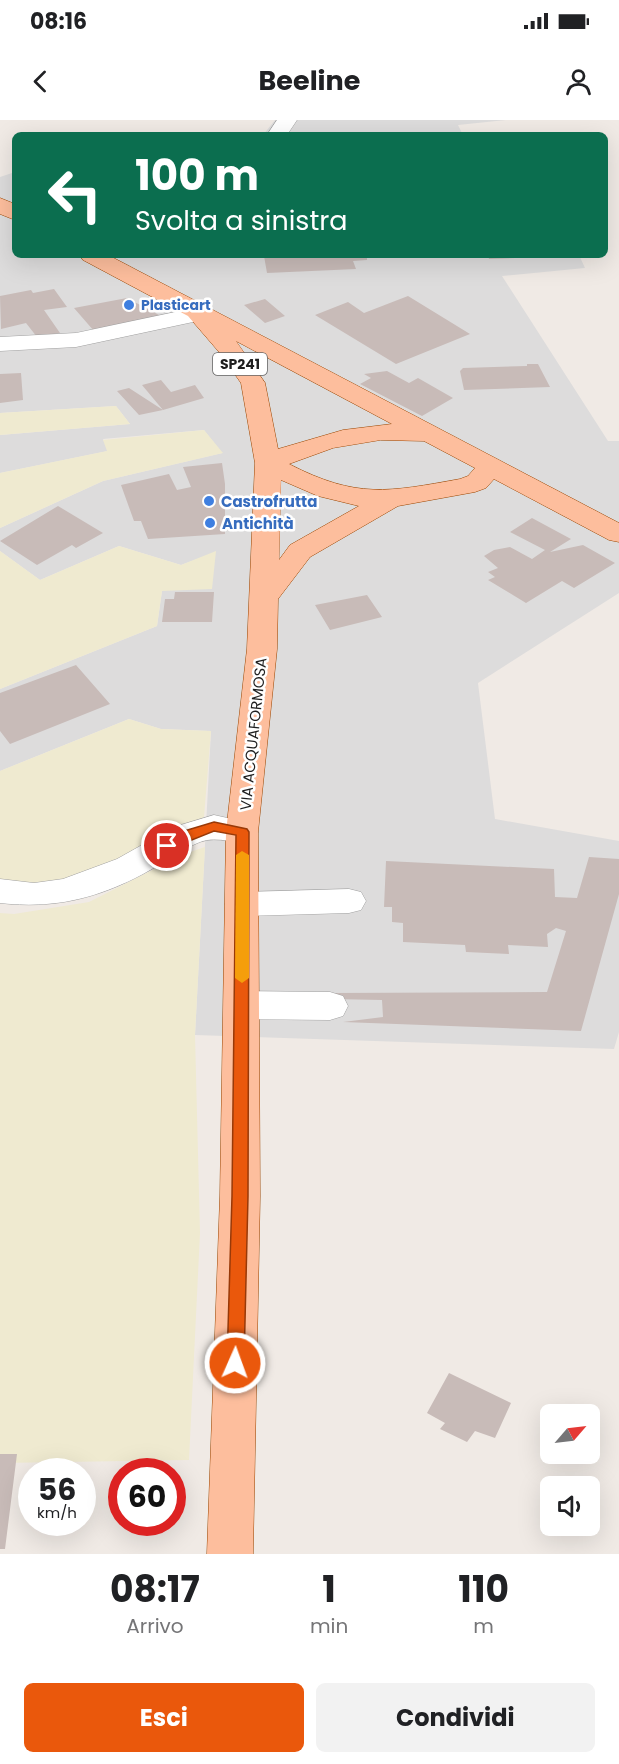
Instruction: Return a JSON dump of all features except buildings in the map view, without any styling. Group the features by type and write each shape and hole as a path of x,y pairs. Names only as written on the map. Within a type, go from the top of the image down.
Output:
{"main road":[{"path":"102,258 199,314 431,436 492,465 619,534"},
{"name":"SP241","path":"199,314 228,347 253,382 268,463 264,598"},
{"path":"268,463 310,446 341,437 405,432 431,436"},
{"path":"268,463 302,482 348,496 390,500 466,486 477,482 492,465"},
{"path":"466,486 592,520"},
{"path":"264,598 300,550 390,500"},
{"name":"VIA ACQUAFORMOSA","path":"230,1554 240,1196 243,832 262,649 264,598"}],"street":[{"path":"0,344 54,343 199,314"},
{"path":"0,891 34,895 67,891 129,867 186,835 214,826 243,832"},
{"path":"242,904 349,901"},
{"path":"242,1005 330,1006"}],"shaded area":[{"path":"275,120 506,120 458,125 462,132 265,132"},
{"path":"12,173 12,258 580,258 585,268 502,276 608,441 619,441 619,593 478,683 495,819 619,841 619,1032 614,1049 195,1035 211,731 161,729 129,719 0,771 0,689 157,626 162,591 216,552 181,565 119,546 40,580 0,551 0,528 103,481 222,453 204,430 103,439 108,451 0,473 0,435 130,424 116,406 0,413 0,177"},
{"path":"116,406 130,424 0,435 0,413"},
{"path":"204,430 223,453 103,481 0,528 0,473 107,451 103,440"},
{"path":"119,546 181,565 216,551 212,589 162,591 157,626 0,689 0,551 40,580"},
{"path":"129,719 161,729 211,731 204,817 110,868 75,879 20,886 0,883 0,771"},
{"path":"205,847 195,1035 200,1233 189,1460 186,1458 108,1458 108,1461 96,1461 96,1458 18,1458 18,1463 0,1463 0,913 14,914 89,902 184,854"}],"slow traffic":[{"path":"242,855 242,978"}],"place":[{"name":"Plasticart","path":"129,305"},
{"name":"Castrofrutta","path":"209,501"},
{"name":"Antichità","path":"210,523"}],"route":[{"path":"167,846 186,835 214,826 243,832 240,1196 235,1363"}]}
